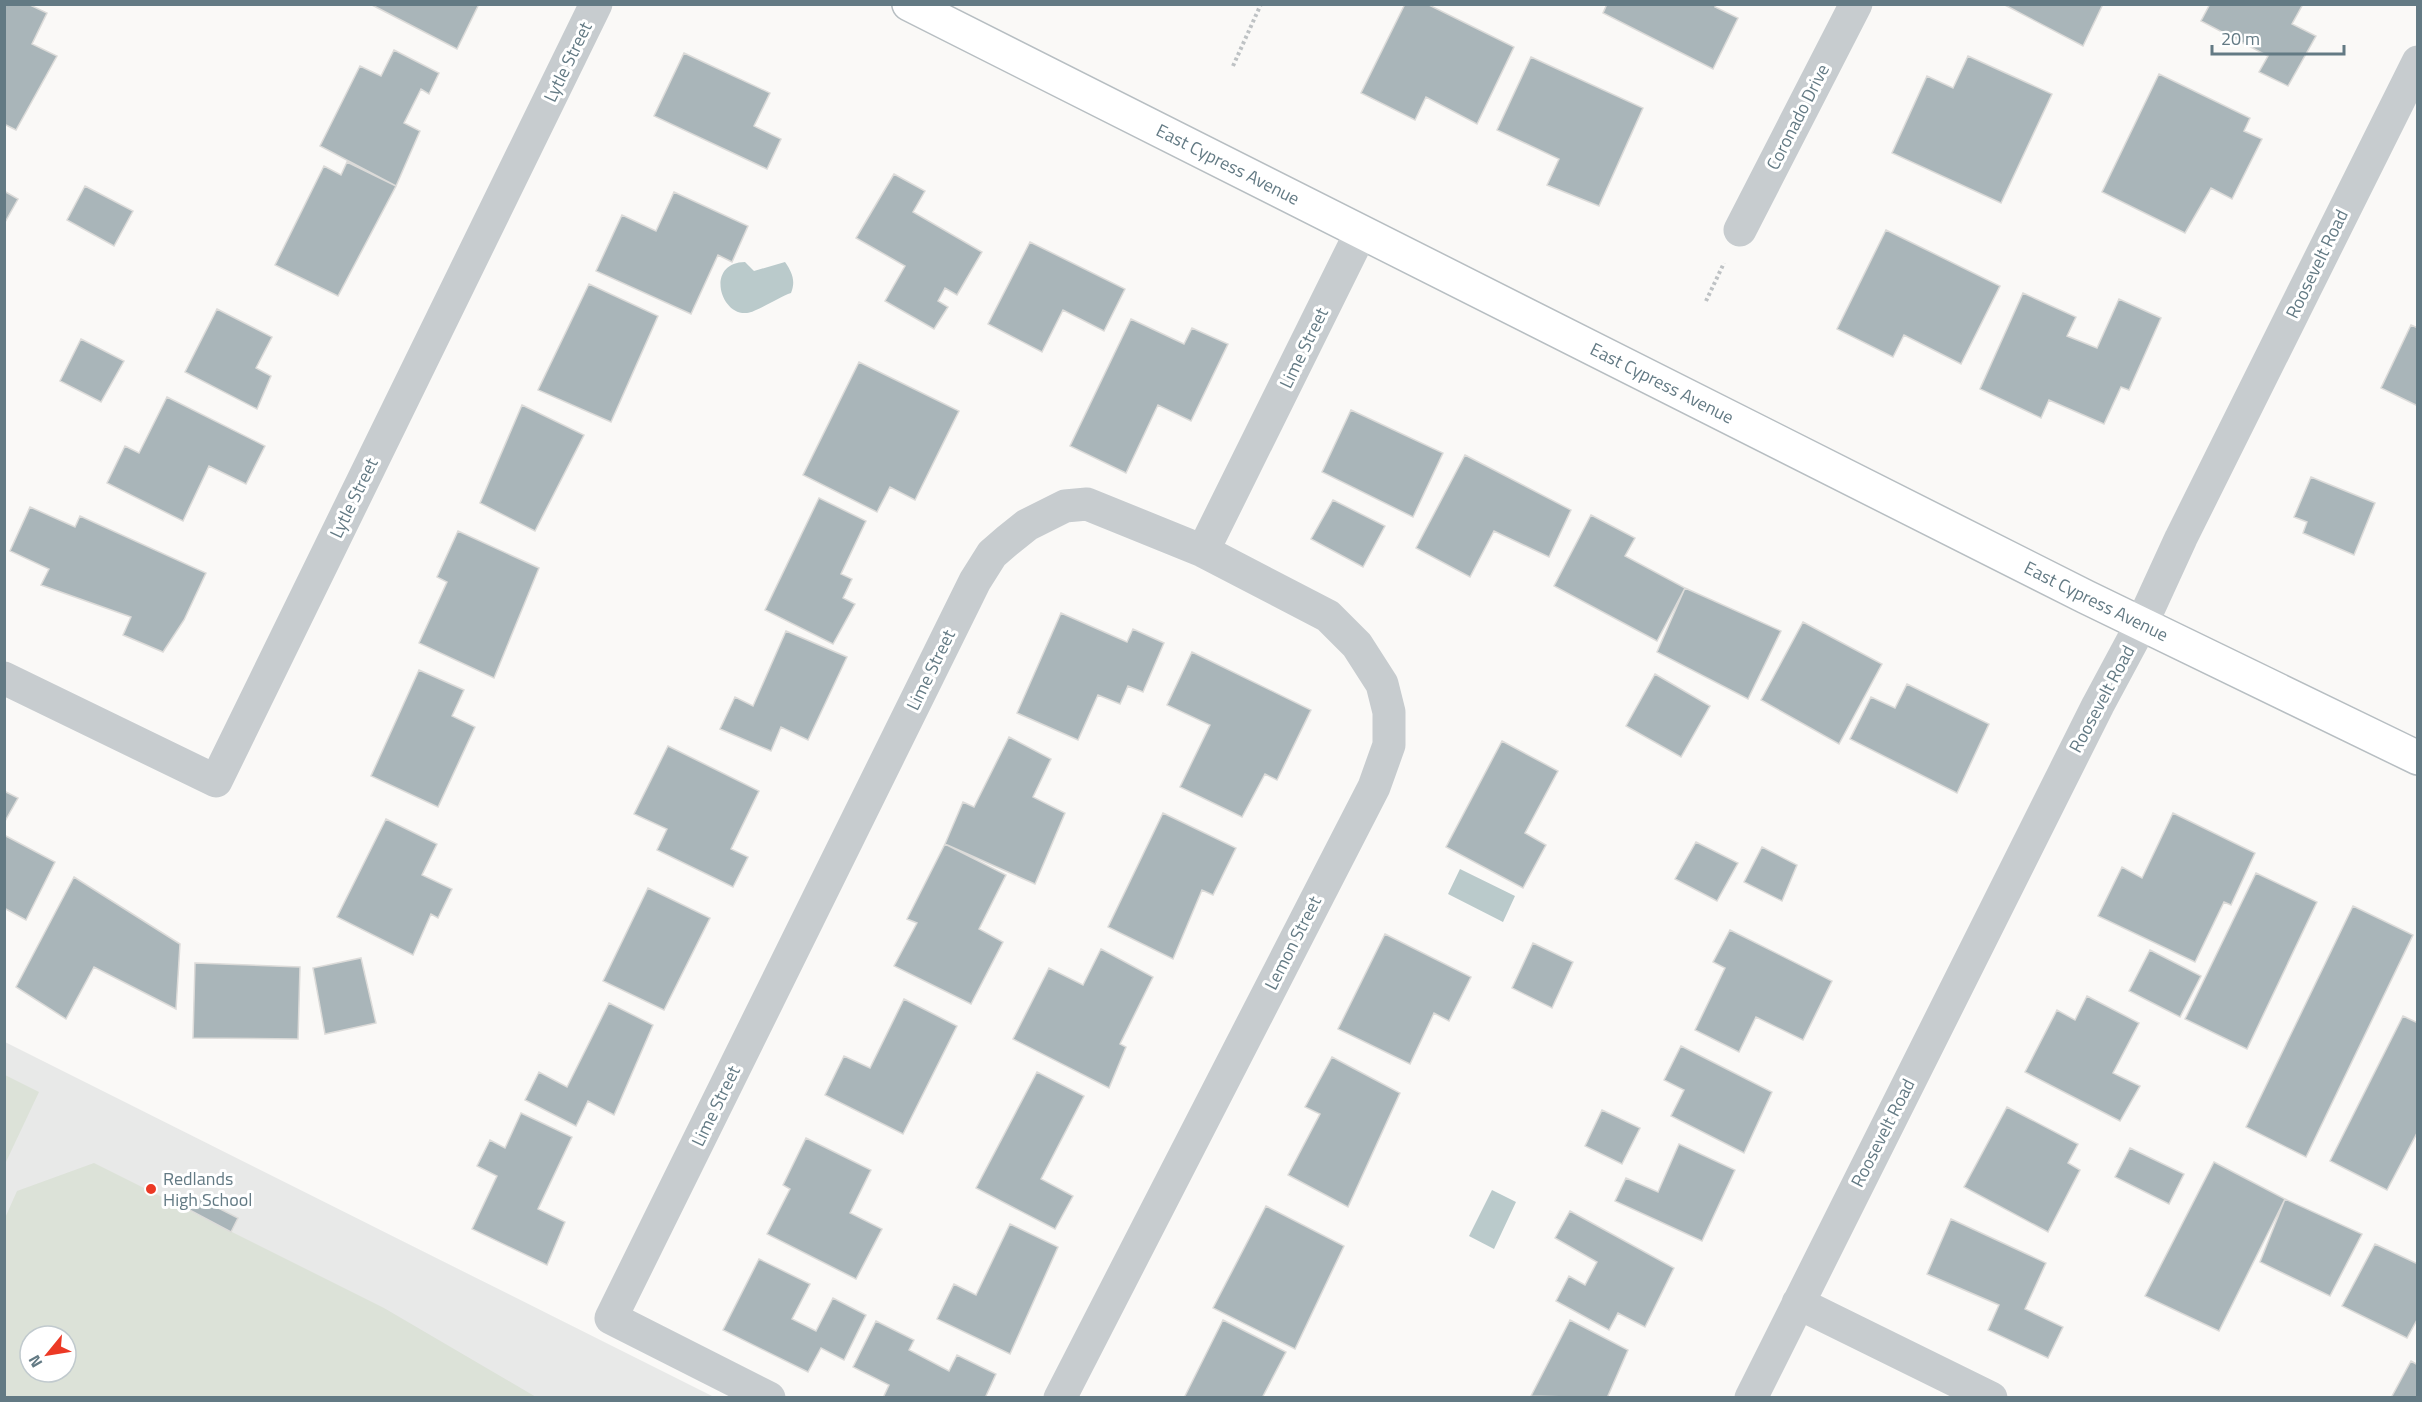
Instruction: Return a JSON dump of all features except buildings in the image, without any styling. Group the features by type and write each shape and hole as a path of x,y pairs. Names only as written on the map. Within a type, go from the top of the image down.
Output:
{"main road":[{"name":"East Cypress Avenue","path":"909,4 2142,623 2418,758"}],"street":[{"name":"Lytle Street","path":"4,678 216,780 596,4"},
{"name":"Coronado Drive","path":"1740,230 1856,4"},
{"name":"Roosevelt Road","path":"1750,1398 2098,705 2142,623 2181,538 2418,62"},
{"name":"Lime Street","path":"769,1398 611,1318 969,591 992,554 1027,525 1065,506 1087,504 1203,551 1360,232"},
{"name":"Lemon Street","path":"1060,1398 1374,787 1389,745 1389,712 1382,684 1358,645 1328,616 1203,551"},
{"path":"1798,1303 1991,1398"}],"path":[{"path":"1233,66 1261,4"}],"shaded area":[{"path":"745,262 754,271 785,262 792,277 791,293 756,310 747,313 738,312 724,298 721,279 732,265"},
{"path":"1460,869 1515,896 1503,922 1448,894"},
{"name":"Redlands High School","path":"5,1042 714,1397 5,1397"},
{"path":"5,1075 39,1092 5,1164"},
{"path":"94,1163 384,1308 536,1397 5,1398 5,1218 17,1191"},
{"path":"1492,1190 1516,1202 1494,1249 1469,1236"}],"place":[{"name":"Redlands High School","path":"151,1189"}]}
